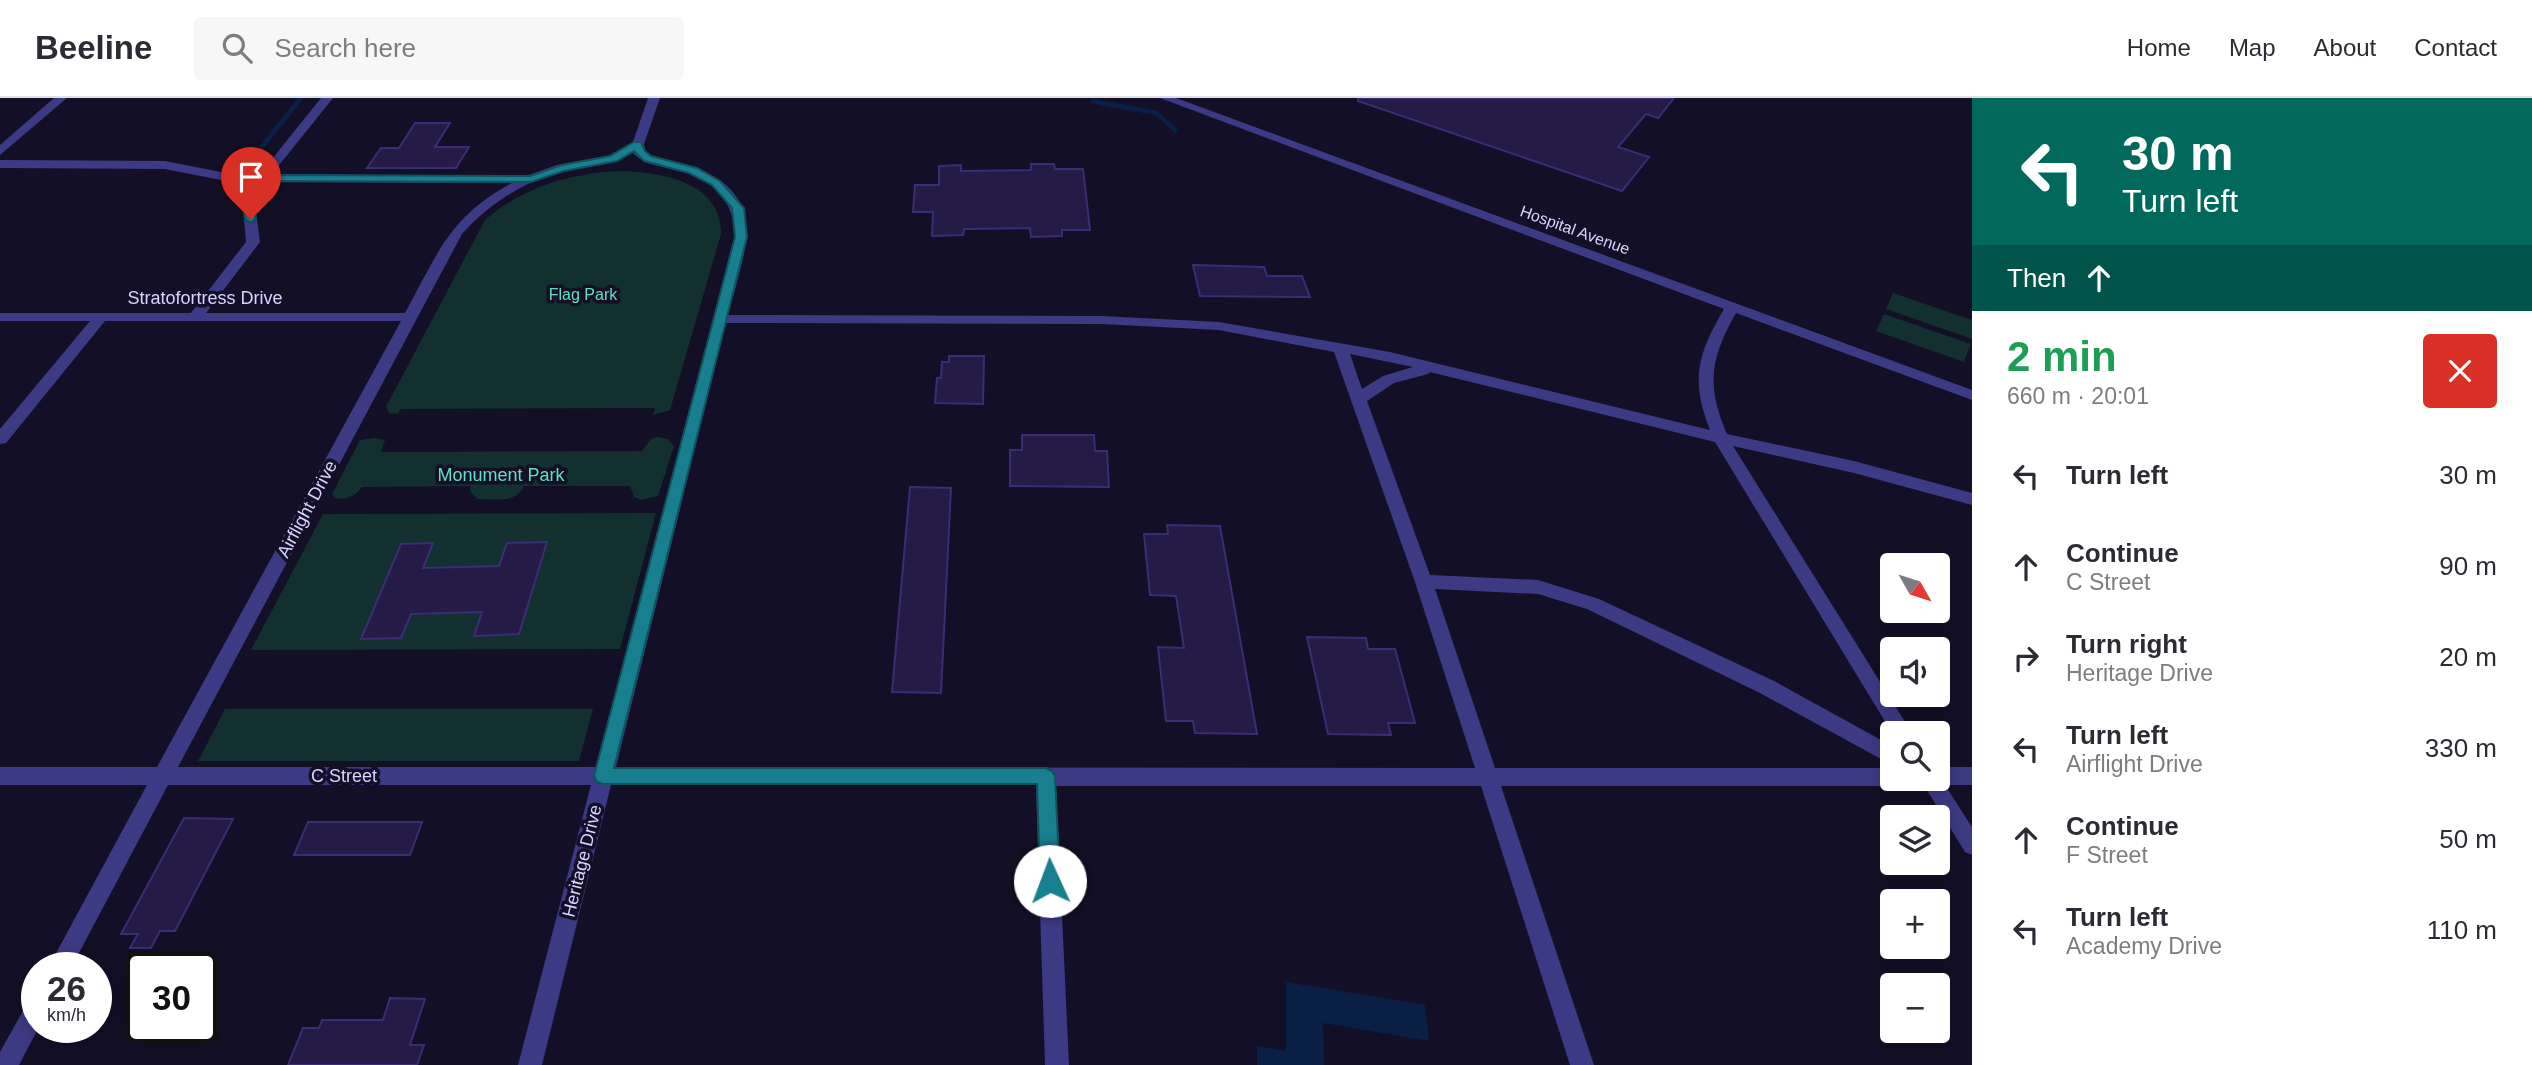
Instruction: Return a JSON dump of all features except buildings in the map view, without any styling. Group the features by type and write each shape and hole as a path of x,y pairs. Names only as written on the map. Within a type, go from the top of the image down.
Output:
{"street":[{"path":"0,151 61,98"},
{"path":"195,317 253,242 248,197 327,98"},
{"path":"638,144 654,98"},
{"name":"Hospital Avenue","path":"1166,98 1972,395"},
{"name":"Airflight Drive","path":"68,952 456,232 467,219 493,198 531,179 562,168 614,159 638,144"},
{"name":"Heritage Drive","path":"530,1065 741,237 738,208 727,192 710,179 693,171 648,158 639,153 638,144"},
{"path":"0,164 156,164 228,178 531,179"},
{"path":"1732,307 1712,342 1704,376 1705,398 1721,438 1895,721"},
{"name":"Stratofortress Drive","path":"0,317 410,317"},
{"path":"0,439 101,317"},
{"path":"718,319 1101,320 1219,326 1441,370 1721,438 1854,467 1972,499"},
{"path":"1340,348 1424,582 1583,1065"},
{"path":"1359,400 1377,384 1401,372 1441,370"},
{"path":"1424,582 1538,587 1593,604 1767,687 1880,749"},
{"name":"C Street","path":"0,776 1880,776"},
{"path":"1046,776 1057,1065"},
{"path":"1950,776 1972,776"},
{"path":"1938,791 1972,845"},
{"path":"6,1065 21,1038"}],"green space":[{"name":"Flag Park","path":"620,171 654,174 687,183 701,191 712,202 719,216 721,234 670,410 653,415 655,408 401,409 398,414 389,413 386,406 485,220 515,199 548,184 584,175"},
{"path":"1893,293 1972,320 1972,339 1886,309"},
{"path":"1884,314 1971,344 1964,362 1876,331"},
{"name":"Monument Park","path":"651,439 668,439 674,446 658,496 641,500 634,497 630,486 524,486 516,496 497,500 477,499 470,491 471,486 362,487 347,498 335,498 332,494 360,440 385,440 381,452 642,451"},
{"path":"656,513 620,649 251,650 323,514"},
{"path":"225,709 593,709 579,761 198,761"}],"water":[{"path":"1286,982 1425,1005 1429,1041 1323,1023 1324,1065 1257,1065 1257,1046 1286,1051"}],"waterway":[{"path":"244,169 301,98"},
{"path":"1093,101 1156,113 1175,130"}],"route":[{"path":"251,219 248,197 263,178 531,179 562,168 614,159 638,144 639,153 643,156 659,163 693,171 716,183 738,208 741,237 603,776 1046,776 1050,881"}]}
